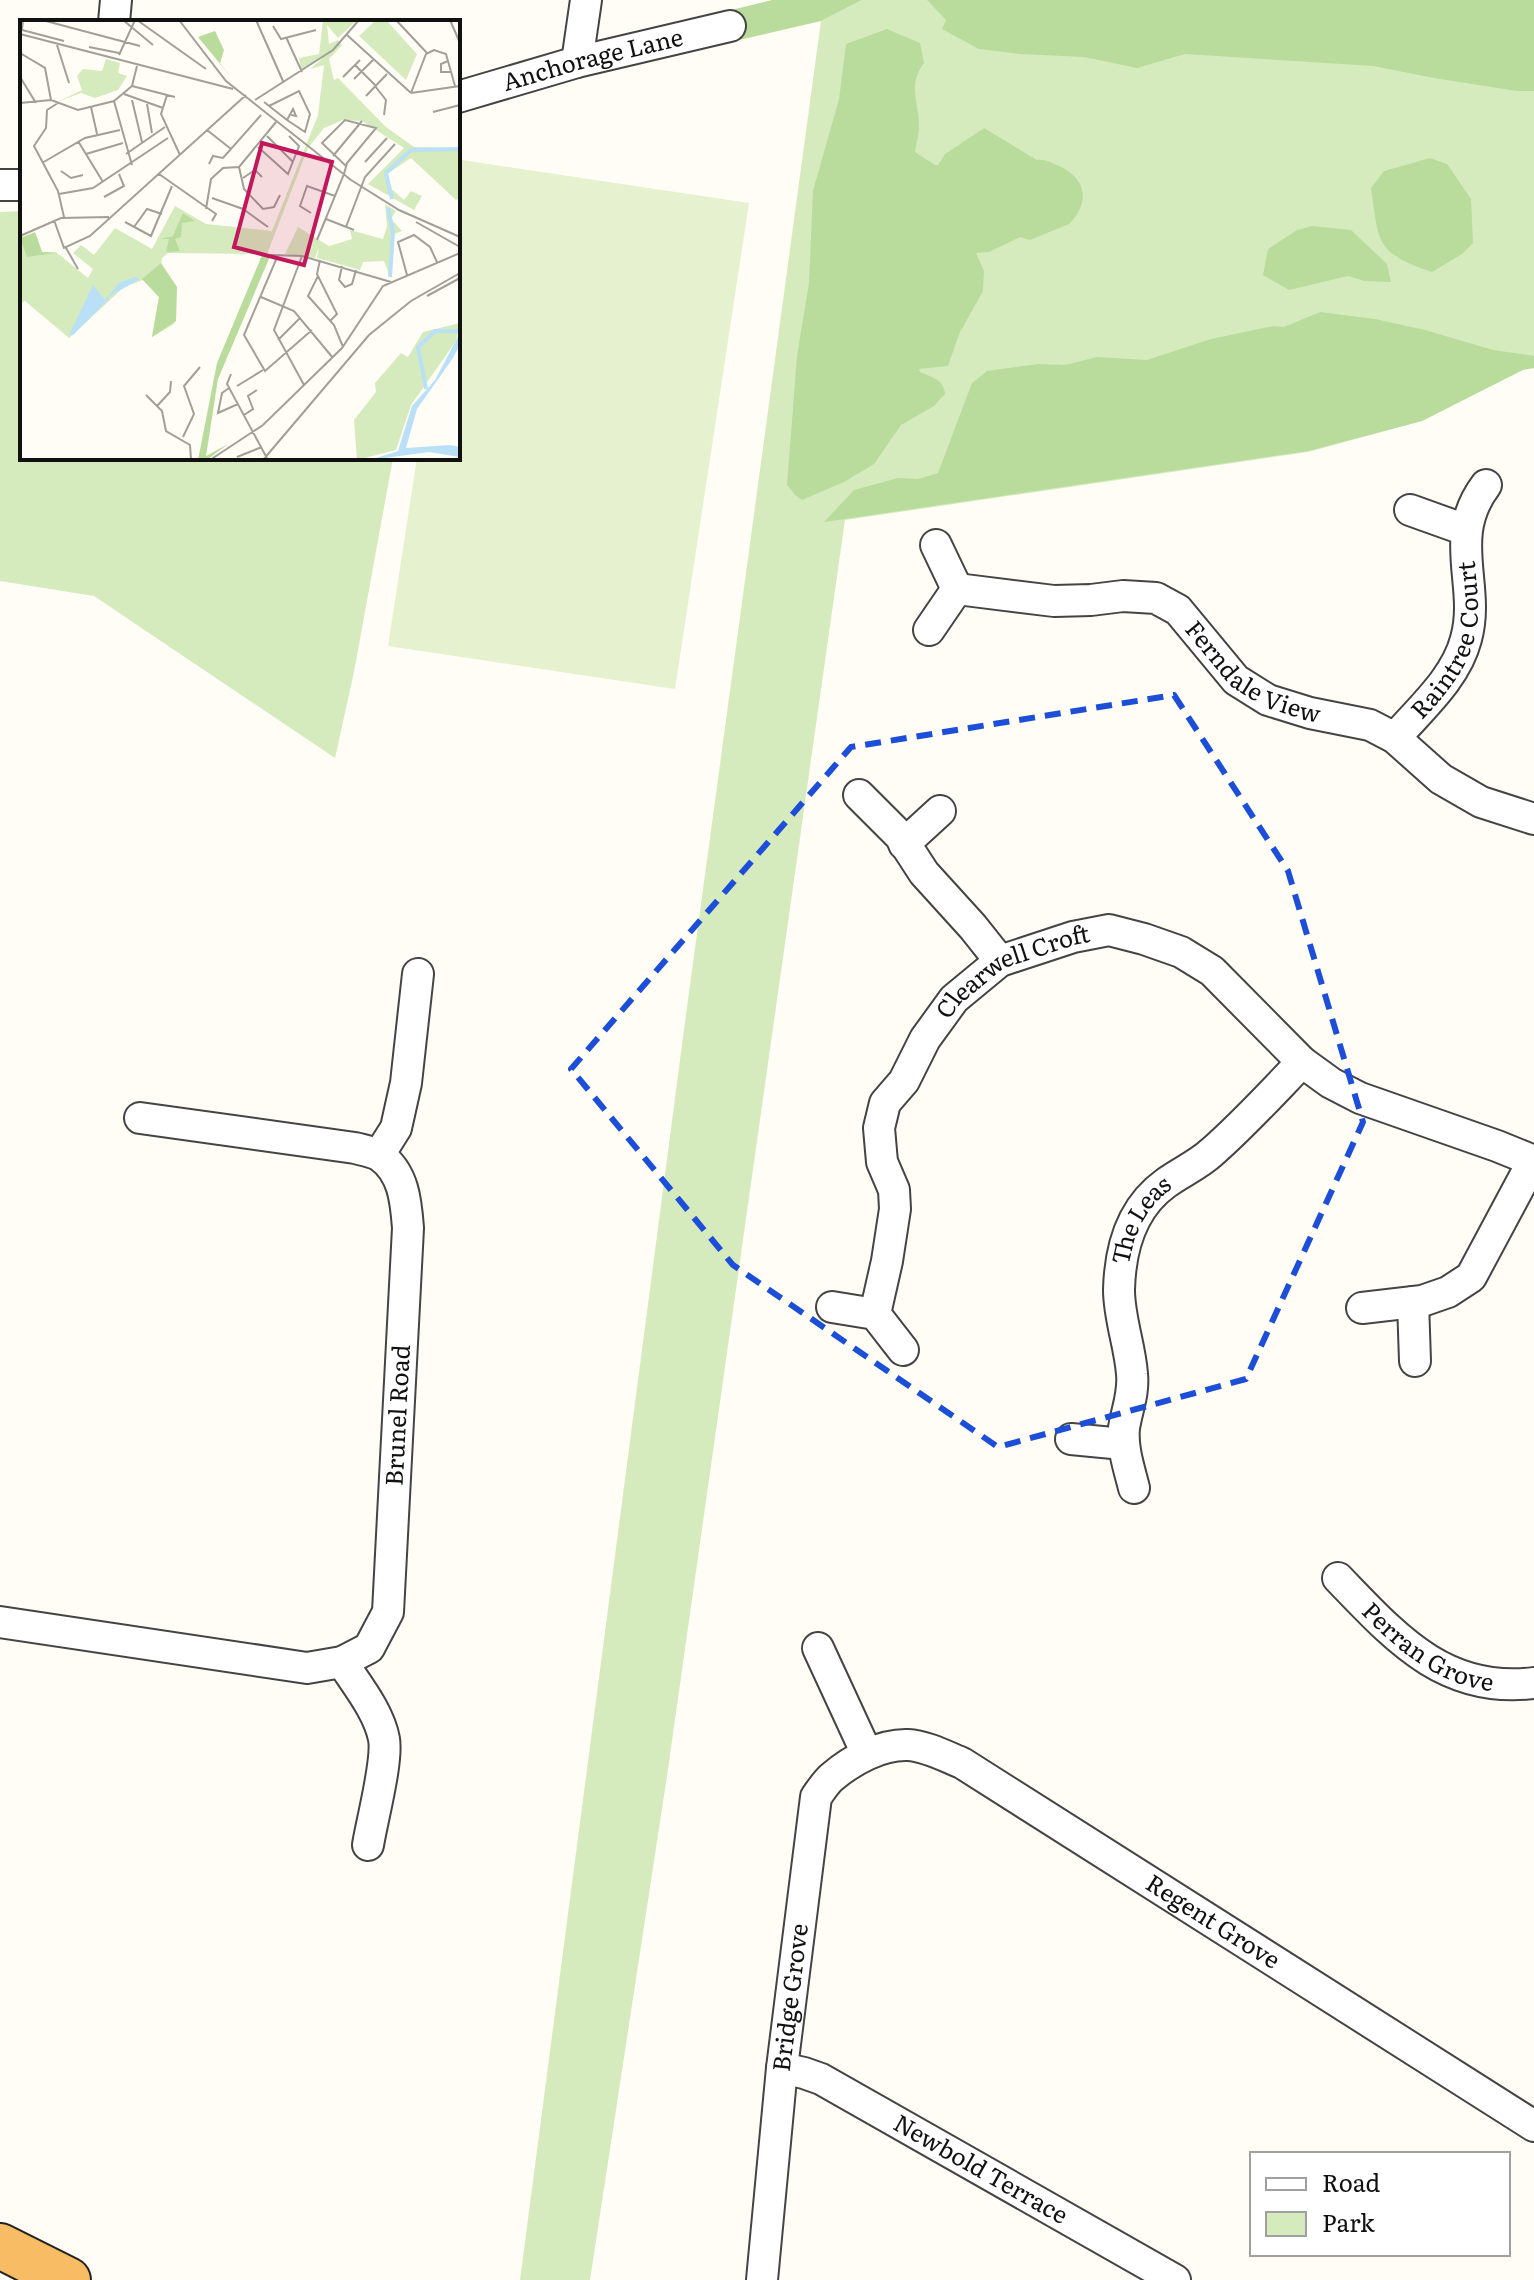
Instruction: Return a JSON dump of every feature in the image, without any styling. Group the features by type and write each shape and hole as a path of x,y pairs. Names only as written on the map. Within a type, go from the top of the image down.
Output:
{"highway":[{"path":"0,2246 68,2280"}],"street":[{"path":"114,20 116,0"},
{"path":"577,62 586,0"},
{"name":"Anchorage Lane","path":"460,96 577,62 730,26"},
{"name":"Raintree Court","path":"1395,738 1455,666 1466,639 1470,616 1466,530 1477,498 1486,485"},
{"name":"Raintree Court","path":"1410,510 1466,530"},
{"path":"929,630 957,589 936,545"},
{"name":"Ferndale View","path":"957,589 1054,601 1123,596 1156,598 1178,610 1236,680 1268,700 1310,713 1370,725 1395,738 1441,779 1481,802 1534,819"},
{"path":"859,795 900,836 924,873 1000,961"},
{"path":"904,844 940,811"},
{"name":"Clearwell Croft","path":"875,1314 895,1209 894,1190 882,1162 879,1128 885,1103 904,1081 925,1039 954,999 1000,961 1073,937 1109,930 1181,952 1212,971 1302,1062 1331,1083 1360,1098 1534,1161"},
{"path":"140,1118 355,1148 379,1155 396,1128 406,1083 418,974"},
{"name":"The Leas","path":"1134,1488 1123,1444 1133,1394 1119,1293 1122,1256 1134,1221 1153,1195 1210,1154 1302,1062"},
{"name":"Brunel Road","path":"0,1622 307,1668 342,1662 369,1648 388,1612 408,1228 406,1194 397,1175 379,1155"},
{"path":"1362,1308 1413,1302 1448,1292 1471,1277 1534,1161"},
{"path":"1413,1302 1415,1361"},
{"path":"832,1307 875,1314 903,1350"},
{"path":"1071,1439 1123,1444"},
{"name":"Perran Grove","path":"1338,1578 1387,1628 1443,1669 1481,1683 1510,1686 1534,1683"},
{"path":"818,1648 875,1751"},
{"path":"342,1662 378,1721 385,1740 368,1845"},
{"name":"Regent Grove","path":"875,1751 908,1745 962,1763 1534,2126"},
{"name":"Bridge Grove","path":"762,2280 782,2068 816,1797 830,1778 875,1751"},
{"name":"Newbold Terrace","path":"782,2068 821,2079 1175,2280"}],"highlighted area":[{"path":"1174,695 1288,871 1363,1122 1246,1379 998,1447 733,1265 571,1069 851,747"}],"green space":[{"path":"772,0 862,0 821,21 735,41 727,11"},
{"path":"862,0 1534,0 1534,366 1422,421 1308,452 845,520 667,1776 590,2280 520,2280 685,1022 821,21"},
{"path":"927,0 1534,0 1534,91 1517,91 1373,66 1185,54 1137,68 1084,57 979,49 942,29 946,20"},
{"path":"887,29 920,43 924,63 915,86 919,126 915,152 938,165 945,154 984,128 1037,160 1070,172 1080,185 1083,200 1069,224 1030,240 1020,237 989,252 976,253 984,271 983,291 959,334 948,366 919,369 940,382 945,394 934,406 901,425 874,464 844,482 802,500 787,485 797,356 809,283 813,191 839,99 846,44"},
{"path":"1430,158 1447,164 1471,199 1473,243 1462,254 1432,272 1400,259 1383,244 1371,188 1384,171"},
{"path":"462,160 749,203 675,689 388,646 417,460 460,460"},
{"path":"20,211 20,460 393,460 335,758 94,596 0,581 0,212"},
{"path":"1312,226 1351,230 1387,264 1391,282 1364,281 1348,276 1289,290 1263,275 1268,249 1297,230"},
{"path":"1320,312 1375,319 1493,350 1534,356 1534,368 1523,370 1422,421 1308,451 824,522 854,490 898,478 918,479 938,473 972,383 987,371 1039,364 1065,365 1097,357 1147,360 1211,339 1273,326 1284,327"}]}
